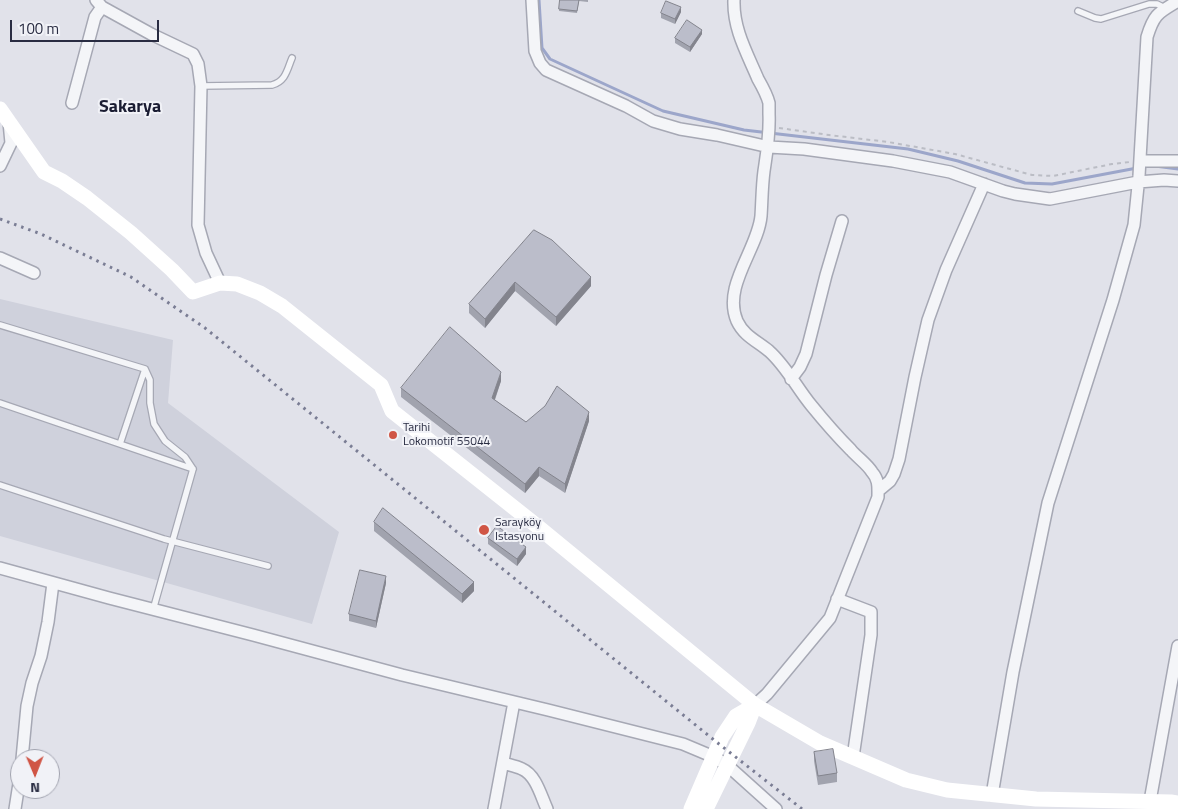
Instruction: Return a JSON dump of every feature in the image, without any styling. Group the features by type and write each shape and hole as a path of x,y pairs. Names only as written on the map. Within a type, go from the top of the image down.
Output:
{"street":[{"path":"532,0 536,51 540,62 550,72 626,106 653,121 680,130 804,149 893,160 950,172 1015,194 1050,199 1139,179 1178,181"},
{"path":"691,809 720,761 748,723 755,706 830,618 878,497 878,482 872,472 810,404 770,352 742,330 736,320 734,312 735,289 756,238 761,218 764,172 770,128 768,103 743,46 738,30 734,0"},
{"path":"992,795 1013,672 1048,503 1113,300 1134,225 1139,179 1147,37 1154,19 1165,8 1178,1"},
{"path":"72,103 99,3 151,34 193,54 198,64 200,86 198,225 206,253 220,283"},
{"path":"4,115 44,172 87,198 124,227 172,270 193,292 220,283 237,284 260,292 282,306 381,385 392,411 537,526 755,706 820,742 853,757 906,780 947,790 1036,799 1178,803"},
{"path":"0,166 11,143 4,115"},
{"path":"1140,162 1178,162"},
{"path":"878,491 890,481 894,474 899,459 928,320 946,270 984,184"},
{"path":"791,379 800,367 806,354 842,221"},
{"path":"0,258 34,273"},
{"path":"0,568 402,675 683,744 720,761 776,809"},
{"path":"23,749 27,706 48,622 53,583"},
{"path":"837,599 871,612 871,635 853,757"},
{"path":"1150,801 1178,646"},
{"path":"494,809 514,702"},
{"path":"706,809 720,761"},
{"path":"503,763 521,768 529,774 535,782 547,809"}],"lane":[{"path":"1078,11 1099,19 1150,4 1157,4 1165,8"},
{"path":"200,86 276,83 283,78 292,58"},
{"path":"0,325 145,369 150,380 150,403 154,424 165,441 185,457 193,468"},
{"path":"120,444 145,369"},
{"path":"0,403 193,468"},
{"path":"153,610 193,468"},
{"path":"0,485 172,541 268,566"}],"path":[{"path":"770,128 888,142 955,154 1022,174 1032,175 1053,176 1112,164 1140,162"}],"shaded area":[{"path":"0,299 173,340 168,403 339,532 312,624 0,536"}],"building":[{"path":"560,0 579,0 577,11 559,9"},
{"path":"666,1 681,7 675,19 661,13"},
{"path":"687,20 702,30 690,47 675,38"},
{"path":"534,230 552,240 591,277 556,317 515,282 485,319 469,304"},
{"path":"450,327 501,372 492,398 526,422 545,406 557,386 589,412 565,484 539,467 525,484 401,388"},
{"path":"383,508 474,582 462,594 374,522"},
{"path":"497,526 526,547 517,559 488,538"},
{"path":"360,570 386,576 376,621 349,614"},
{"path":"833,749 837,773 818,776 814,752"}],"waterway":[{"path":"539,0 542,48 550,59 663,111 744,130 908,149 958,161 1025,183 1052,184 1137,168"},
{"path":"1155,166 1178,169"}],"railway":[{"path":"0,219 41,234 131,277 205,328 802,809"}],"place":[{"name":"Tarihi Lokomotif 55044","path":"393,435"},
{"name":"Sarayköy Istasyonu","path":"484,530"}],"district":[{"name":"Sakarya","path":"130,108"}]}
